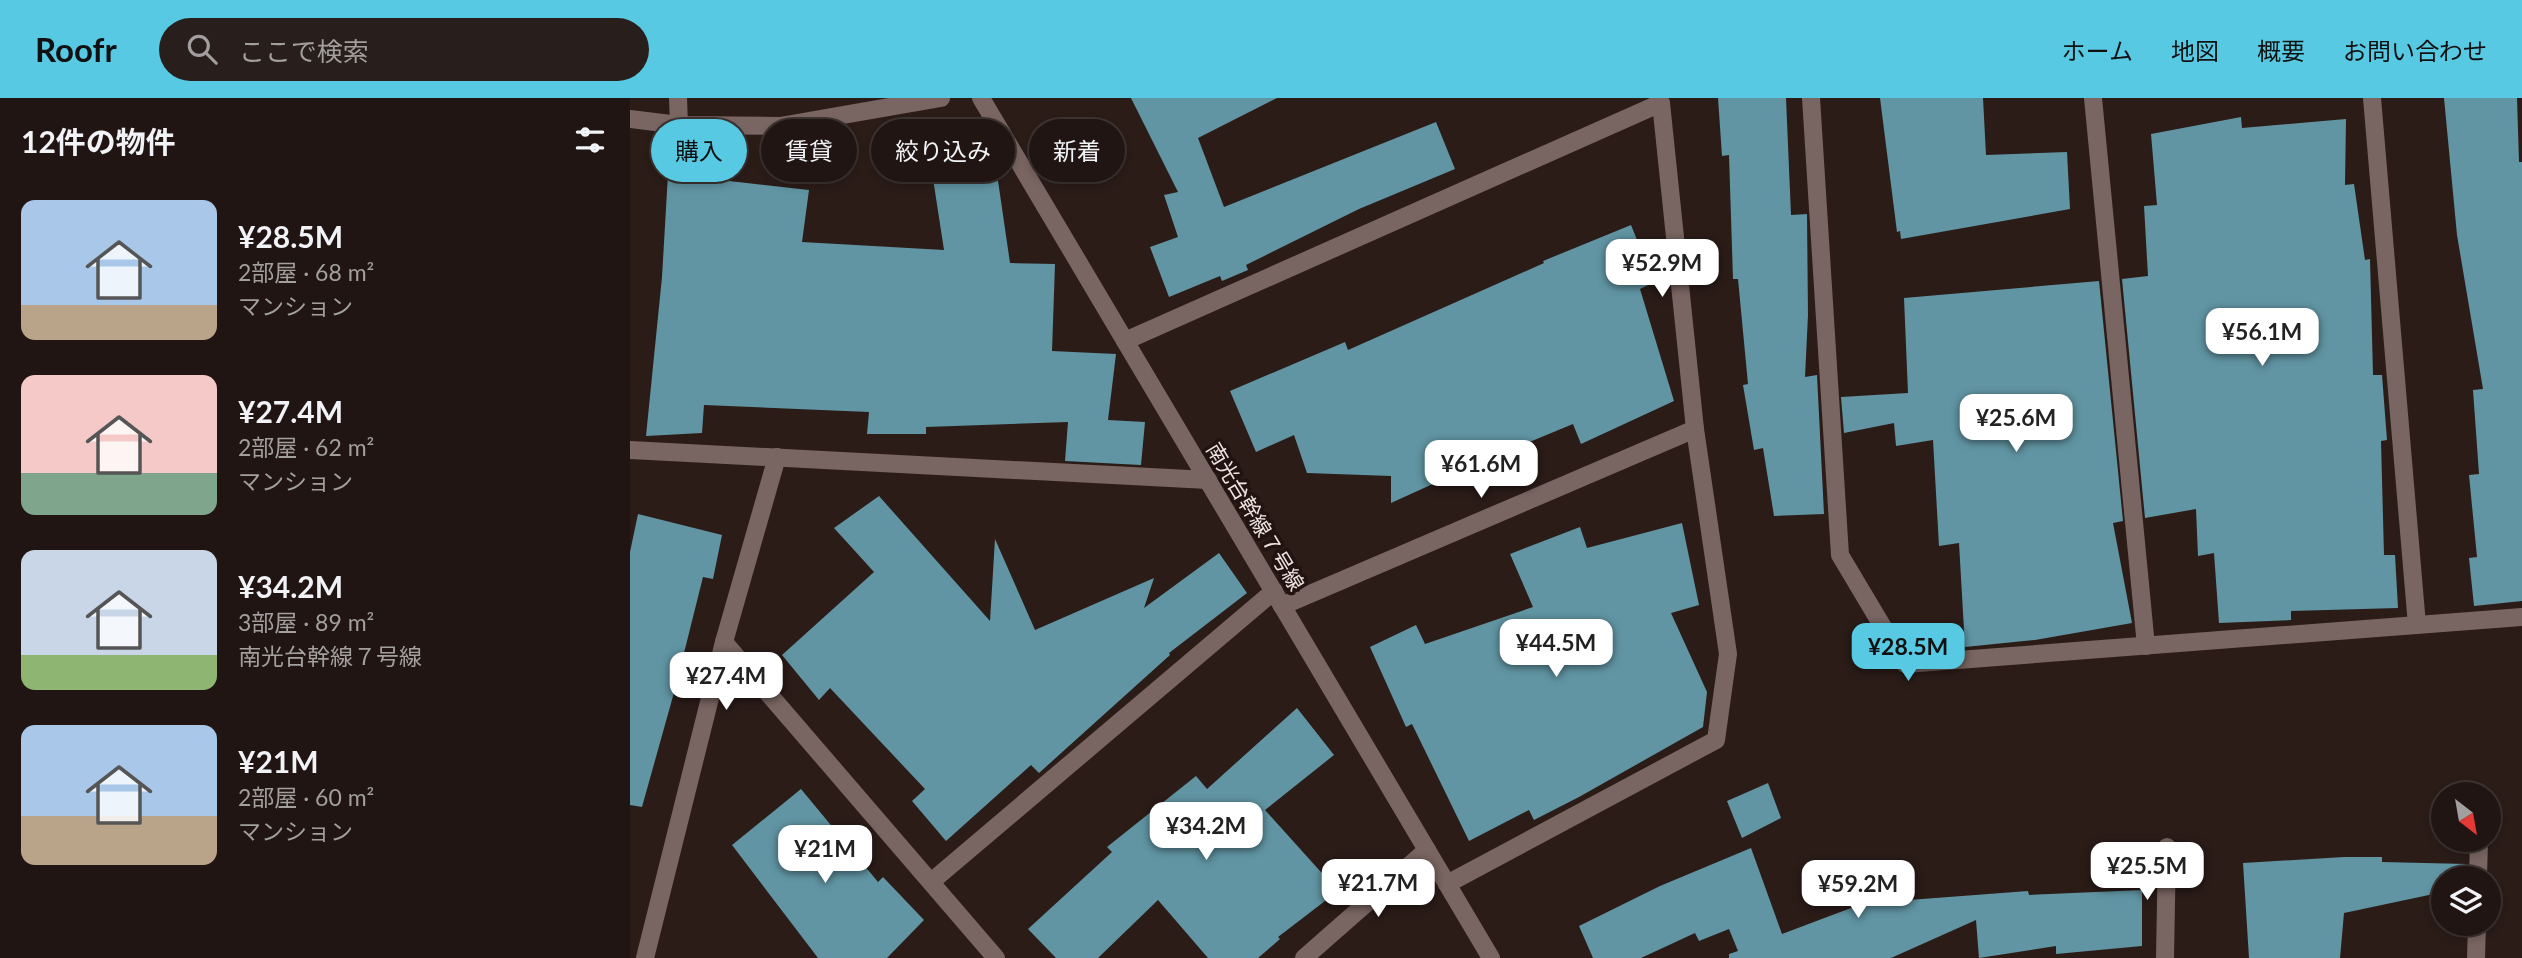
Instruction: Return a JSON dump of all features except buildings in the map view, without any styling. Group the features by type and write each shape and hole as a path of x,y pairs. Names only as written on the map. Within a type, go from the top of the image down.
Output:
{"street":[{"path":"678,98 679,119"},
{"path":"747,126 780,126 942,98"},
{"name":"南光台幹線７号線","path":"981,98 1490,958"},
{"path":"1811,98 1840,555 1905,664 2522,617"},
{"path":"2093,98 2146,646"},
{"path":"2372,98 2417,625"},
{"path":"1125,341 1661,103 1695,429 1728,653 1716,740 1447,884"},
{"path":"630,119 651,122"},
{"path":"931,882 1278,598 1695,429"},
{"path":"630,450 1208,480"},
{"path":"645,958 724,642 777,457"},
{"path":"724,642 996,958"},
{"path":"2165,958 2167,847"},
{"path":"1304,958 1427,850"},
{"path":"2476,958 2477,936"}]}
